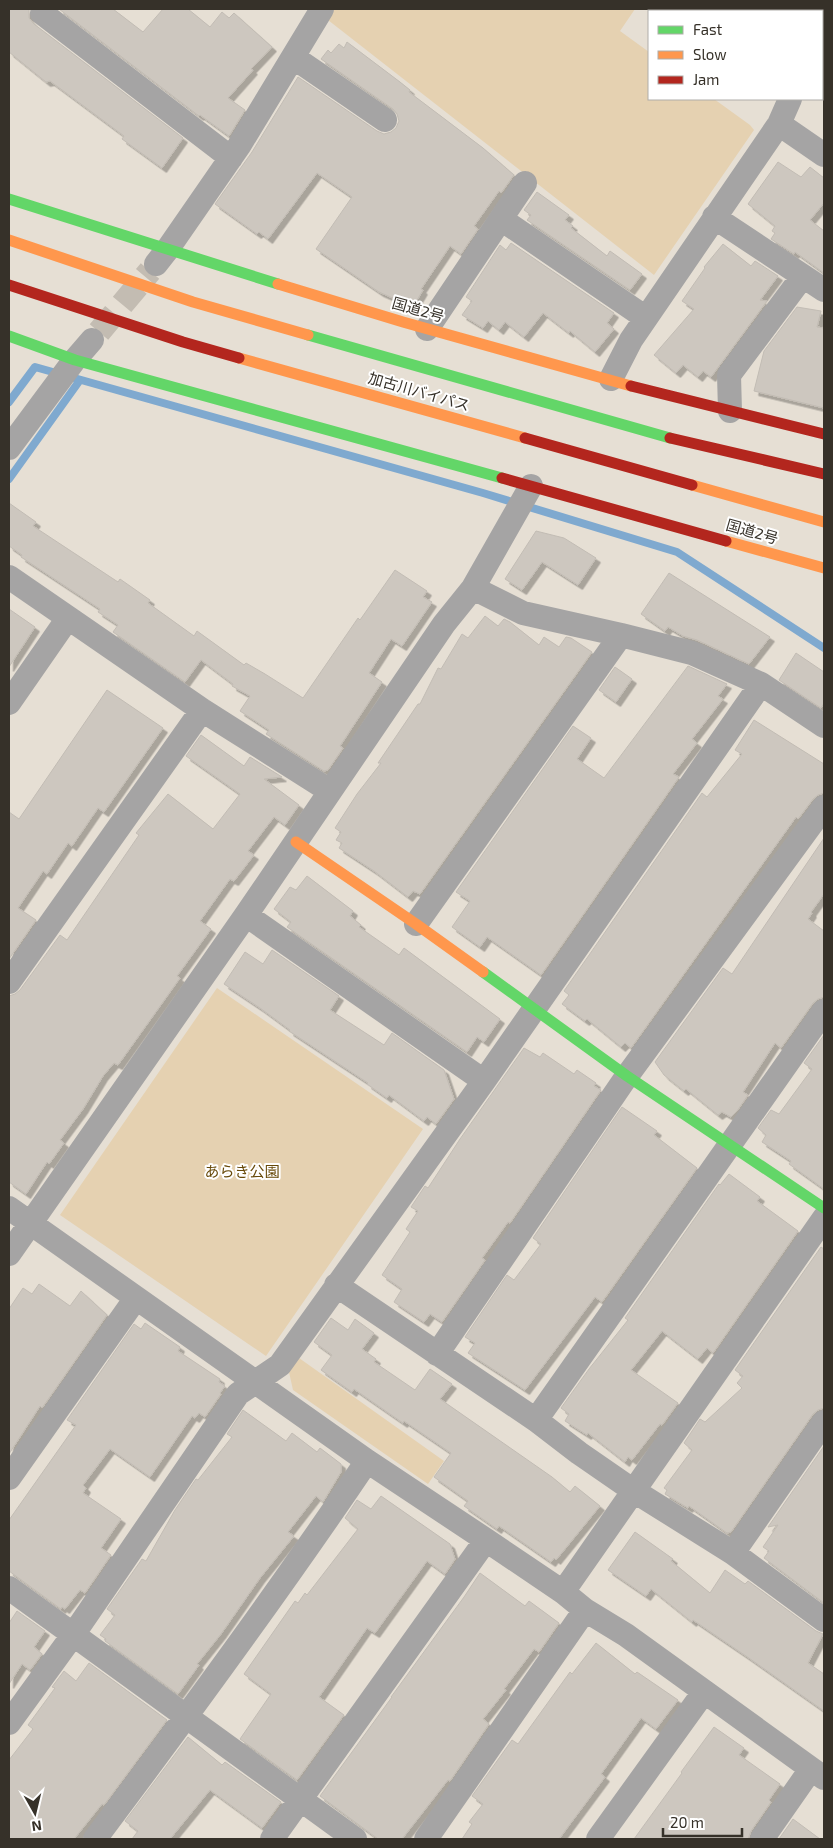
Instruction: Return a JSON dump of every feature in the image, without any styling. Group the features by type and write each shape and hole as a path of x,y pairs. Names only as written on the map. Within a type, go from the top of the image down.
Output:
{"main road":[{"name":"国道2号","path":"9,199 162,257 427,328 645,390 824,434"},
{"name":"加古川バイパス","path":"9,240 193,302 694,445 824,474"},
{"name":"加古川バイパス","path":"9,284 183,342 824,522"},
{"name":"国道2号","path":"9,336 74,361 527,492 824,568"},
{"path":"694,445 824,466"},
{"path":"296,842 416,924 627,1076 824,1208"}],"street":[{"path":"162,257 231,158 322,9"},
{"path":"42,12 231,158"},
{"path":"293,57 385,120"},
{"path":"611,379 631,340 779,124 790,100"},
{"path":"779,124 824,155"},
{"path":"427,328 525,183"},
{"path":"714,217 824,290"},
{"path":"501,219 646,318"},
{"path":"730,411 729,375 804,276"},
{"path":"9,448 92,340"},
{"path":"9,1254 246,915 444,624 473,588 527,492"},
{"path":"9,577 202,710 330,791"},
{"path":"473,588 523,613 692,653 761,684 824,726"},
{"path":"9,703 68,618"},
{"path":"416,924 621,635"},
{"path":"9,1723 73,1635 238,1394 280,1365 484,1081 761,684"},
{"path":"9,982 202,710"},
{"path":"437,1354 627,1076 824,807"},
{"path":"246,915 484,1081"},
{"path":"536,1420 824,1012"},
{"path":"9,1208 367,1461 563,1592 585,1610 626,1635 818,1774 762,1839"},
{"path":"563,1592 824,1218"},
{"path":"336,1285 536,1420 579,1453 733,1553 824,1620"},
{"path":"9,1478 136,1298"},
{"path":"733,1553 824,1422"},
{"path":"95,1839 187,1717 304,1554 367,1461"},
{"path":"272,1839 486,1540"},
{"path":"9,1588 355,1839"},
{"path":"426,1839 585,1610"},
{"path":"598,1839 704,1692"}],"green space":[{"path":"334,9 635,9 620,31 648,51 648,100 715,100 754,130 654,275 328,20"},
{"name":"あらき公園","path":"217,988 423,1129 266,1356 60,1215"},
{"path":"299,1358 444,1461 428,1484 293,1390 289,1372"}],"building":[{"path":"9,9 29,9 29,18 34,24 183,138 162,168 122,139 124,136 50,81 46,82 9,52"},
{"path":"59,9 113,9 143,32 163,9 188,9 210,27 222,12 229,18 234,13 272,47 251,69 253,70 228,98 245,110 229,136 199,116"},
{"path":"347,42 483,148 514,175 501,193 499,191 474,226 478,229 461,254 450,246 421,289 423,290 413,307 379,292 316,249 352,197 317,173 268,239 259,232 257,234 215,204 252,152 298,77 377,131 384,134 396,128 399,121 393,109 321,59 328,50 331,53 339,44 344,48"},
{"path":"778,162 801,177 810,167 824,178 824,203 810,220 824,231 824,273 795,252 794,254 771,239 775,233 772,231 775,226 748,204"},
{"path":"537,192 569,215 565,220 573,226 571,228 607,256 610,251 642,274 630,290 527,220 531,215 524,210"},
{"path":"511,243 614,313 607,323 614,329 595,352 570,331 569,333 543,313 524,337 505,322 499,330 488,321 483,328 462,315 472,301 466,297 500,245 506,250"},
{"path":"723,244 751,266 755,261 778,276 760,300 767,301 711,377 703,371 698,377 683,365 676,373 654,355 694,309 682,301 704,267"},
{"path":"797,307 821,311 817,327 824,328 824,408 754,391 764,351"},
{"path":"9,503 36,522 33,526 118,582 120,579 150,600 148,603 194,636 197,631 244,665 246,663 303,698 358,618 360,620 395,570 427,591 423,597 432,602 402,646 391,639 369,673 382,682 340,746 343,748 328,770 324,771 266,734 269,730 240,711 250,696 232,686 233,684 201,660 185,682 113,632 118,625 98,612 100,609 21,557 22,555 9,546"},
{"path":"536,531 564,538 596,558 578,585 542,562 522,590 505,579"},
{"path":"669,573 770,637 749,664 697,640 683,636 668,627 665,631 641,614"},
{"path":"9,609 35,627 9,667"},
{"path":"485,616 498,626 504,619 510,622 539,645 544,637 559,647 566,637 571,638 592,652 420,894 413,891 408,897 374,871 339,848 342,843 336,840 341,832 335,828 357,794 381,763 378,763 418,704 420,704 438,668 441,669 462,634 468,638"},
{"path":"796,653 824,672 824,703 821,708 779,680"},
{"path":"688,666 727,684 718,696 723,699 692,739 697,743 673,774 679,777 541,975 487,937 480,947 452,927 470,901 456,892 573,726 591,738 577,759 604,778"},
{"path":"615,667 632,679 616,702 599,690"},
{"path":"107,690 163,728 104,812 98,808 72,846 68,843 47,874 43,871 18,908 36,920 9,959 9,812 19,819"},
{"path":"754,720 824,764 824,793 813,799 798,819 796,817 631,1048 625,1043 621,1047 587,1019 585,1021 562,1004 569,995 564,991 702,793 707,797 742,754 735,750"},
{"path":"201,735 244,766 250,757 282,777 264,779 299,805 285,825 274,817 248,851 254,855 234,881 230,879 200,921 211,929 177,976 180,978 118,1065 114,1063 103,1076 83,1109 60,1140 64,1143 49,1164 47,1162 26,1194 9,1182 9,996 20,990 60,935 67,940 139,835 136,833 168,794 213,829 240,794 186,756"},
{"path":"824,838 824,894 808,919 824,931 824,997 813,1003 781,1048 775,1043 743,1092 748,1095 737,1111 731,1117 722,1112 718,1115 686,1089 684,1091 664,1075 655,1062 723,968 732,974"},
{"path":"307,876 353,911 350,916 361,925 359,927 399,955 404,948 500,1019 484,1042 477,1037 467,1052 287,927 291,922 274,909 290,887 296,890"},
{"path":"272,950 339,996 330,1010 384,1045 392,1033 444,1070 454,1099 436,1124 427,1117 424,1121 389,1095 387,1098 224,984 245,952 263,964"},
{"path":"824,1035 824,1189 789,1164 791,1161 762,1142 766,1135 758,1128 771,1110 779,1114 812,1069 804,1063"},
{"path":"524,1048 540,1057 543,1053 574,1074 577,1070 596,1083 594,1086 601,1090 510,1223 508,1222 482,1258 485,1260 442,1322 430,1314 424,1322 394,1302 402,1289 382,1275 410,1232 406,1229 418,1211 411,1207 425,1186 428,1188"},
{"path":"622,1107 657,1131 654,1135 697,1168 602,1302 595,1297 525,1390 468,1353 475,1343 465,1337 507,1275 514,1280 541,1244 533,1238"},
{"path":"729,1174 760,1197 757,1201 798,1231 713,1353 707,1348 698,1359 662,1331 631,1370 678,1403 632,1460 628,1457 625,1462 588,1433 587,1435 565,1421 569,1414 561,1408 628,1320 625,1318 719,1184"},
{"path":"821,1247 824,1249 824,1408 813,1414 731,1532 727,1533 689,1506 688,1508 665,1494 667,1490 664,1488 692,1450 684,1443 700,1419 705,1422 742,1388 737,1383 743,1376 735,1370"},
{"path":"39,1284 70,1306 81,1291 107,1315 42,1408 40,1406 9,1454 9,1309 23,1288 32,1294"},
{"path":"331,1318 348,1330 355,1319 374,1333 362,1349 376,1359 374,1362 415,1390 430,1369 452,1384 440,1399 552,1477 570,1492 575,1486 600,1506 556,1560 554,1558 551,1562 499,1526 497,1529 464,1506 468,1501 434,1477 451,1453 354,1389 352,1392 321,1370 332,1355 314,1342"},
{"path":"145,1323 180,1347 178,1351 220,1379 219,1382 225,1386 205,1417 199,1413 195,1418 192,1416 150,1477 110,1449 83,1485 86,1488 83,1493 121,1519 101,1548 111,1555 85,1593 80,1590 65,1609 62,1607 61,1609 9,1571 9,1520 76,1425 67,1420 134,1324 141,1329"},
{"path":"243,1410 286,1441 292,1433 317,1452 320,1448 341,1464 341,1472 323,1502 316,1496 288,1532 294,1536 260,1578 221,1634 197,1664 199,1665 178,1694 105,1641 106,1639 100,1635 115,1615 107,1609 142,1559 146,1561 175,1510 196,1479 198,1480 232,1437 227,1434"},
{"path":"824,1446 824,1603 764,1558 769,1551 763,1547 778,1525 768,1527"},
{"path":"381,1496 450,1544 455,1559 445,1574 427,1561 375,1633 367,1628 319,1697 344,1715 297,1780 240,1739 271,1694 244,1674 295,1601 298,1603 305,1593 307,1595 358,1529 345,1518 357,1500 371,1509"},
{"path":"635,1532 673,1559 671,1561 710,1593 725,1570 745,1584 748,1581 816,1631 823,1634 808,1663 824,1674 824,1711 693,1620 692,1622 651,1589 646,1596 608,1570"},
{"path":"480,1573 525,1606 529,1601 559,1623 539,1652 534,1649 504,1689 506,1690 483,1719 489,1724 450,1781 448,1780 402,1839 378,1839 320,1796"},
{"path":"17,1611 45,1631 34,1647 42,1654 30,1670 22,1664 9,1684 9,1623"},
{"path":"596,1643 635,1674 637,1672 678,1700 656,1729 641,1718 601,1774 605,1777 559,1839 462,1839 472,1824 469,1822 483,1804 472,1796 512,1740 518,1744 570,1672 572,1674"},
{"path":"89,1663 167,1720 104,1805 102,1804 74,1839 9,1839 9,1760 33,1729 28,1725 55,1688 52,1687 64,1671 76,1681"},
{"path":"714,1727 744,1748 739,1755 780,1784 748,1839 634,1839 681,1772"},
{"path":"188,1737 222,1765 225,1762 281,1802 262,1828 210,1790 170,1839 132,1839 138,1831 125,1821"},
{"path":"793,1819 820,1839 779,1839"}],"waterway":[{"path":"9,402 35,367 483,493 677,552 824,648"},
{"path":"9,479 80,380"}],"tunnel":[{"path":"99,332 150,271"}],"traffic: fast":[{"path":"9,199 278,284"},
{"path":"308,335 670,438"},
{"path":"9,336 75,360 502,478"},
{"path":"483,972 627,1076 824,1208"}],"traffic: slow":[{"path":"9,240 193,302 308,335"},
{"path":"278,284 403,322 631,386"},
{"path":"239,358 525,438"},
{"path":"692,485 824,522"},
{"path":"726,541 824,568"},
{"path":"296,842 483,972"}],"traffic: jam":[{"path":"9,285 183,342 239,358"},
{"path":"631,386 824,434"},
{"path":"525,438 692,485"},
{"path":"670,438 824,474"},
{"path":"502,478 726,541"}]}
